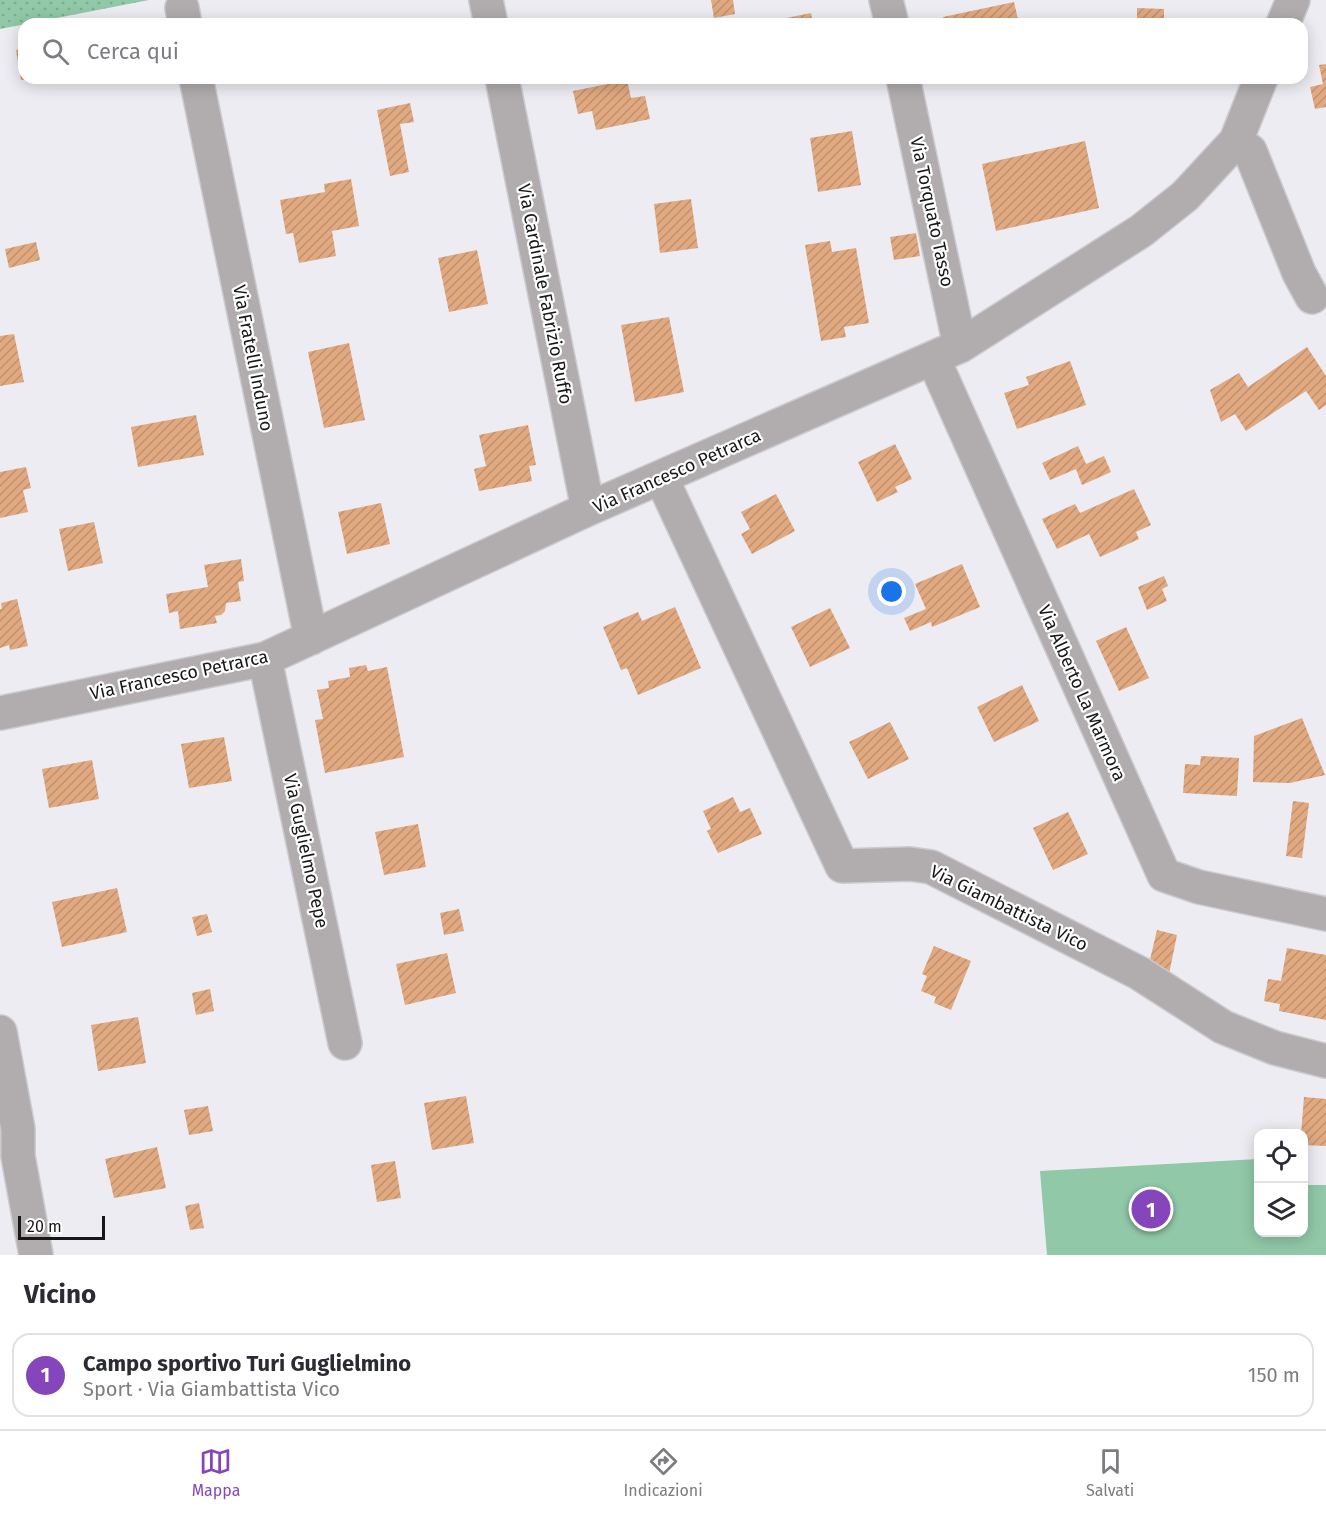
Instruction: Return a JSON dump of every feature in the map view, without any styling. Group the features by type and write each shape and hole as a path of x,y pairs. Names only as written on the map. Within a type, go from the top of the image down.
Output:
{"street":[{"path":"486,0 490,18"},
{"path":"886,0 890,18"},
{"path":"1286,18 1293,0"},
{"name":"Via Fratelli Induno","path":"197,84 310,638"},
{"name":"Via Cardinale Fabrizio Ruffo","path":"503,84 588,509"},
{"name":"Via Torquato Tasso","path":"904,84 947,352"},
{"name":"Via Francesco Petrarca","path":"0,713 265,659 588,509 947,352 1141,231 1185,196 1236,141 1259,84"},
{"path":"1236,141 1250,151 1299,273 1312,297"},
{"name":"Via Alberto La Marmora","path":"947,352 1164,875 1199,887 1326,914"},
{"name":"Via Giambattista Vico","path":"661,477 842,866 910,864 931,867 1139,973 1223,1027 1275,1048 1326,1061"},
{"name":"Via Guglielmo Pepe","path":"265,659 345,1043"},
{"path":"0,1032 18,1129 9,1158 36,1255"}],"green space":[{"path":"0,0 149,0 57,18 18,18 18,25 0,29"},
{"path":"1254,1159 1254,1237 1308,1237 1308,1185 1326,1185 1326,1255 1047,1255 1040,1171"}],"building":[{"path":"711,0 733,0 735,14 714,18"},
{"path":"1014,2 1018,18 943,18"},
{"path":"1137,8 1164,9 1164,18 1137,18"},
{"path":"811,13 812,18 786,18"},
{"path":"1326,64 1326,107 1315,109 1310,87 1323,84 1319,65"},
{"path":"607,84 628,84 631,98 645,96 650,119 596,130 592,111 578,114 573,91"},
{"path":"410,103 414,122 400,124 409,172 390,176 377,110"},
{"path":"852,131 861,185 818,192 810,138"},
{"path":"1085,141 1099,208 996,231 982,164"},
{"path":"351,179 359,226 332,231 336,256 299,263 293,233 286,234 280,200 325,192 324,184"},
{"path":"691,199 698,248 660,253 654,204"},
{"path":"916,233 920,256 894,260 890,237"},
{"path":"830,241 832,252 856,248 869,323 844,327 846,337 821,341 805,245"},
{"path":"36,242 40,260 9,268 5,249"},
{"path":"477,250 488,304 449,312 438,258"},
{"path":"669,317 684,392 635,402 621,325"},
{"path":"14,334 24,382 0,386 0,336"},
{"path":"349,343 365,420 324,428 308,352"},
{"path":"1307,347 1326,376 1326,405 1319,410 1306,391 1246,431 1235,414 1221,422 1210,390 1239,373 1248,387"},
{"path":"1070,361 1086,405 1017,429 1004,393 1029,385 1026,377"},
{"path":"196,415 204,455 138,467 131,427"},
{"path":"528,425 536,465 529,466 532,481 479,491 474,469 486,466 479,435"},
{"path":"895,444 912,479 895,487 898,492 877,502 858,462"},
{"path":"1078,446 1086,464 1104,456 1111,472 1082,485 1076,469 1050,480 1042,463"},
{"path":"26,467 31,488 23,490 28,512 0,518 0,472"},
{"path":"1134,489 1151,525 1136,532 1139,539 1100,557 1089,534 1057,549 1042,519 1075,504 1080,513"},
{"path":"776,494 795,531 752,554 741,534 750,529 741,512"},
{"path":"381,503 390,544 347,554 338,512"},
{"path":"94,522 103,563 68,571 59,529"},
{"path":"241,559 244,581 238,582 241,601 226,603 225,611 215,616 217,623 180,629 178,611 169,613 166,594 208,587 204,565"},
{"path":"962,564 980,607 932,627 931,622 910,631 904,618 926,609 915,584"},
{"path":"1164,576 1168,586 1162,589 1167,601 1147,610 1138,587"},
{"path":"17,599 28,646 10,650 9,645 0,648 1,603"},
{"path":"675,607 701,668 638,695 627,668 621,670 603,627 638,612 642,621"},
{"path":"830,608 850,648 810,667 791,627"},
{"path":"1126,627 1149,678 1119,691 1096,641"},
{"path":"366,665 368,671 387,667 404,757 325,773 315,720 323,719 317,690 329,688 328,681 350,677 349,668"},
{"path":"1022,685 1039,721 994,742 977,707"},
{"path":"1302,718 1325,775 1290,783 1253,782 1254,736"},
{"path":"890,722 909,759 868,779 849,742"},
{"path":"224,737 232,781 189,788 181,744"},
{"path":"1201,756 1239,758 1237,796 1183,793 1185,764 1200,765"},
{"path":"92,760 99,799 49,808 42,769"},
{"path":"733,797 740,812 750,808 762,834 718,853 707,831 711,829 703,811"},
{"path":"1293,801 1309,803 1302,858 1286,856"},
{"path":"1068,812 1088,854 1053,870 1033,828"},
{"path":"418,824 426,867 384,875 375,832"},
{"path":"117,888 127,932 62,947 52,902"},
{"path":"459,909 464,931 444,935 440,913"},
{"path":"207,914 212,932 197,936 192,917"},
{"path":"1157,930 1177,935 1168,979 1148,968"},
{"path":"934,946 971,961 951,1010 934,1003 936,997 921,991 927,976 922,974"},
{"path":"1287,948 1326,955 1326,1020 1279,1011 1280,1004 1264,1001 1268,979 1281,981"},
{"path":"447,953 456,993 405,1005 396,964"},
{"path":"210,989 214,1011 196,1015 192,993"},
{"path":"138,1017 146,1063 98,1071 91,1025"},
{"path":"466,1096 474,1143 432,1150 424,1103"},
{"path":"1304,1097 1326,1099 1326,1146 1308,1145 1308,1129 1301,1129"},
{"path":"208,1106 213,1131 189,1135 184,1110"},
{"path":"157,1147 166,1188 114,1198 105,1159"},
{"path":"395,1161 401,1198 377,1202 371,1165"},
{"path":"199,1203 204,1228 190,1230 185,1206"}],"place":[{"name":"Campo sportivo Turi Guglielmino","path":"1151,1209"}]}
